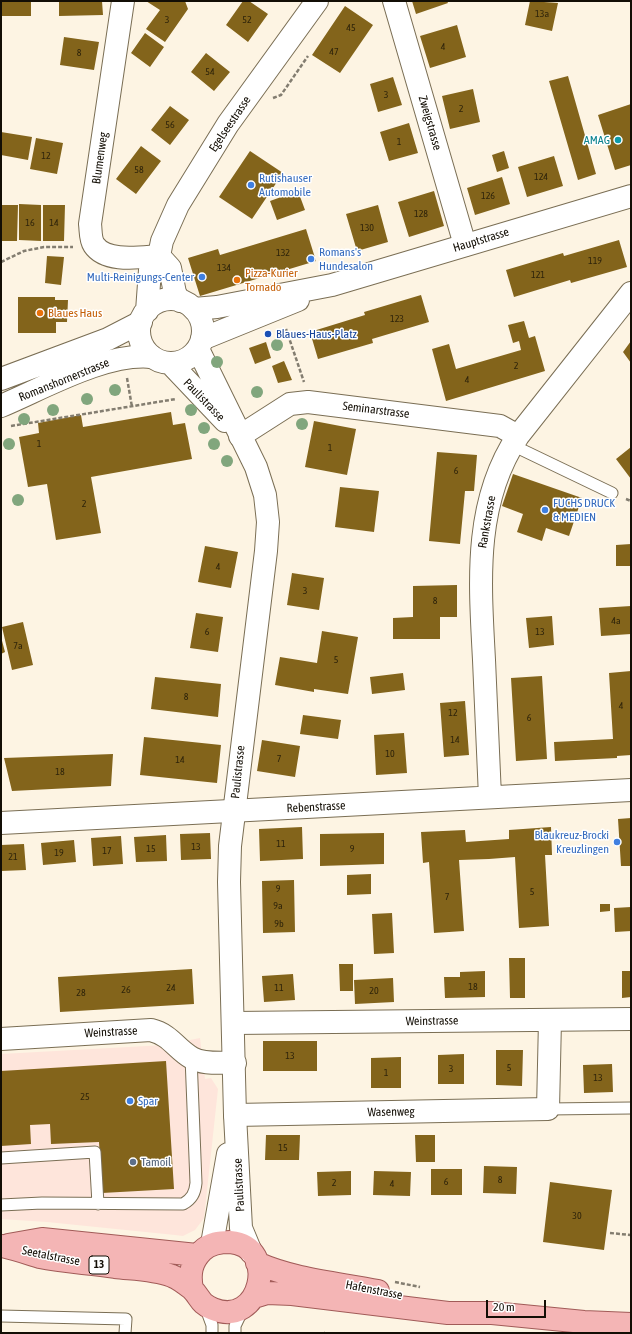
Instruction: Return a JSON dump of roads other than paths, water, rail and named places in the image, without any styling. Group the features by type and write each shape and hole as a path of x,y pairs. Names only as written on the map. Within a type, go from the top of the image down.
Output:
{"main road":[{"name":"Seetalstrasse","path":"2,1246 42,1239 205,1250"},
{"path":"222,1242 233,1242 242,1246 254,1258 260,1280 249,1302 232,1311 218,1311 199,1298 190,1272 205,1250 222,1242"},
{"name":"Seetalstrasse","path":"2,1246 41,1257 172,1276 199,1298"},
{"name":"Hafenstrasse","path":"254,1258 272,1269 294,1276 492,1313 584,1322 631,1324"},
{"name":"Hafenstrasse","path":"249,1302 267,1293 292,1294 448,1313 492,1313"}],"street":[{"name":"Blumenweg","path":"123,1 92,234 100,252 107,255 134,258 159,256"},
{"name":"Egelseestrasse","path":"144,317 150,270 159,256 162,241 172,216 207,157 317,1"},
{"name":"Zweigstrasse","path":"394,1 466,245"},
{"name":"Hauptstrasse","path":"187,305 217,307 332,285 631,196"},
{"path":"159,256 170,268 175,293 187,305 201,320 200,344 186,360 161,360 146,350 141,341 140,332 144,317 162,301 187,305"},
{"name":"Hauptstrasse","path":"200,344 332,285"},
{"name":"Rankstrasse","path":"490,797 481,595 481,555 484,523 494,485 515,441 631,293"},
{"name":"Romanshornerstrasse","path":"1,378 108,339 144,317"},
{"name":"Paulistrasse","path":"200,344 240,436 256,468 265,495 268,522 266,551 230,846 229,882 234,1023 235,1115 241,1228 254,1258"},
{"name":"Romanshornerstrasse","path":"7,403 83,371 115,360 139,356 161,360"},
{"name":"Paulistrasse","path":"161,360 240,436"},
{"path":"1,378 7,403"},
{"name":"Seminarstrasse","path":"240,436 290,404 308,402 500,426 515,441"},
{"name":"Rebenstrasse","path":"1,823 234,812 631,790"},
{"name":"Weinstrasse","path":"234,1023 631,1019"},
{"path":"548,1109 550,1020"},
{"name":"Weinstrasse","path":"1,1039 151,1030 166,1035 191,1057 208,1062 235,1063"},
{"name":"Wasenweg","path":"235,1115 548,1109"},
{"name":"Paulistrasse","path":"205,1250 235,1115"}],"lane":[{"path":"515,441 612,493"},
{"path":"1,1205 183,1204 190,1200 195,1191 196,1183 191,1057"},
{"name":"Wasenweg","path":"548,1109 631,1108"},
{"path":"1,1158 95,1152 98,1204"},
{"path":"199,1298 212,1325 212,1333"},
{"path":"235,1333 235,1326 249,1302"},
{"path":"1,1316 126,1319 125,1333"}],"place":[{"name":"AMAG","path":"618,140"},
{"name":"Rutishauser Automobile","path":"251,185"},
{"name":"Romans's Hundesalon","path":"311,259"},
{"name":"Multi-Reinigungs-Center","path":"202,277"},
{"name":"Pizza-Kurier Tornado","path":"237,280"},
{"name":"Blaues Haus","path":"40,313"},
{"name":"Blaues-Haus-Platz","path":"268,334"},
{"name":"FUCHS DRUCK & MEDIEN","path":"545,510"},
{"name":"Blaukreuz-Brocki Kreuzlingen","path":"617,842"},
{"name":"Spar","path":"130,1101"},
{"name":"Tamoil","path":"133,1162"}]}
